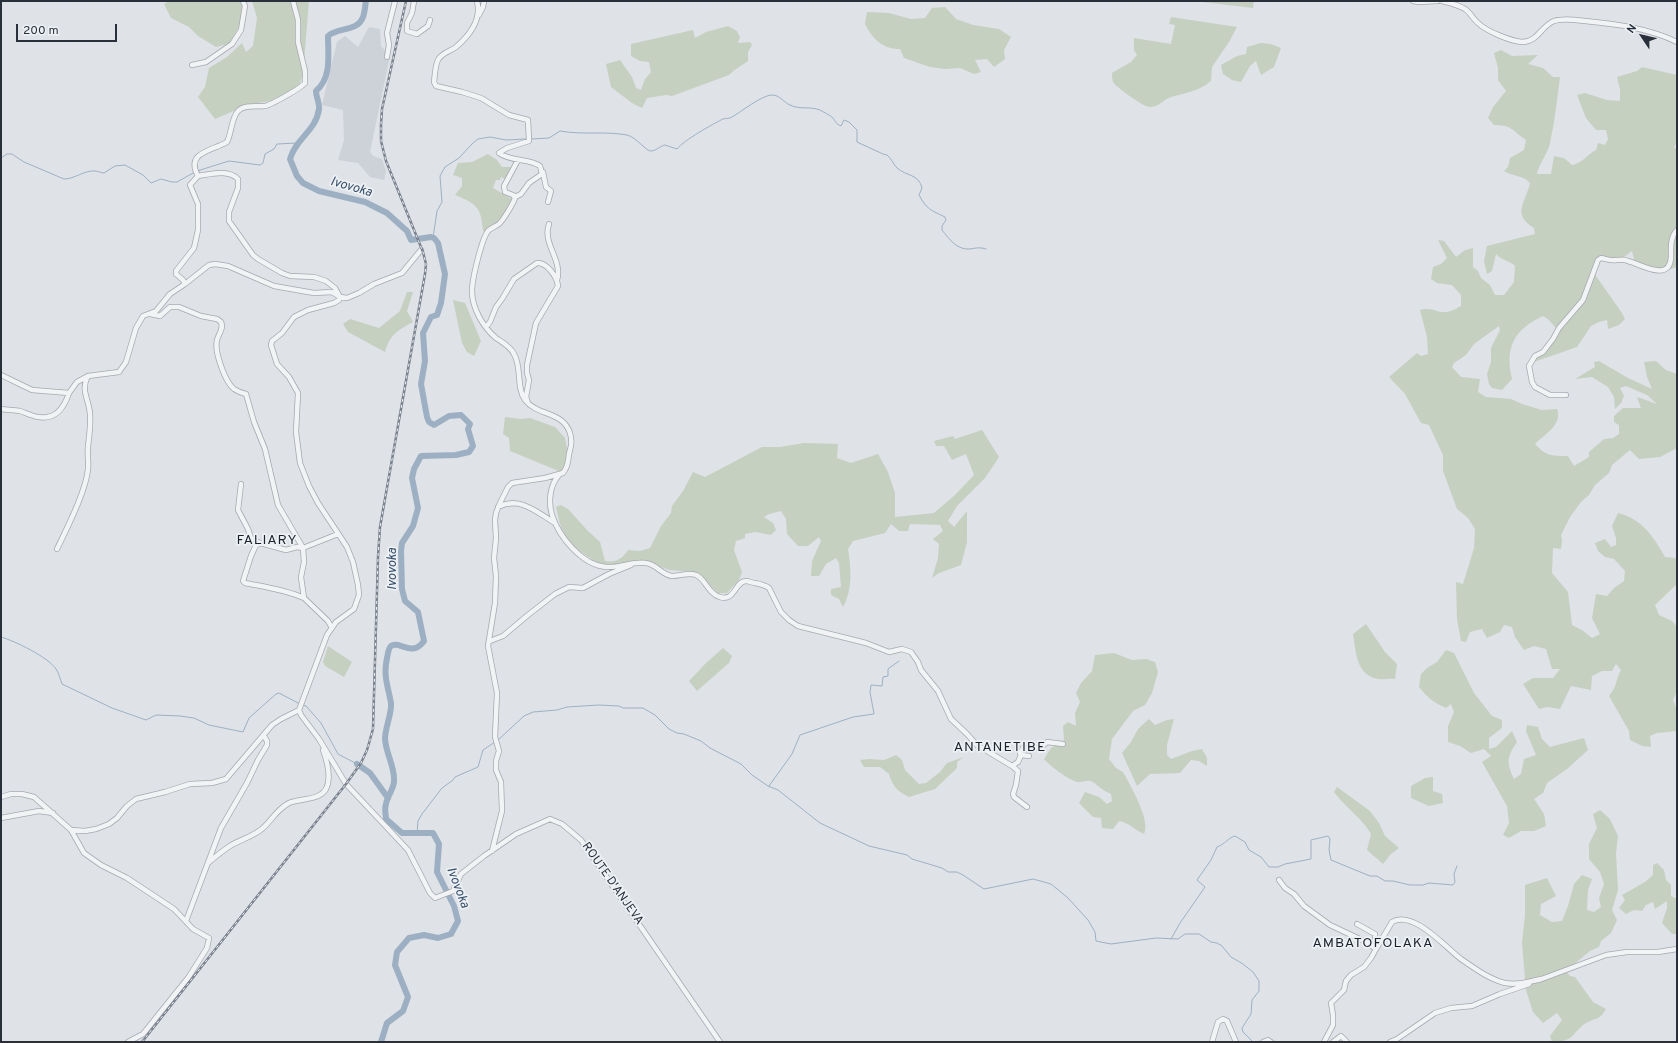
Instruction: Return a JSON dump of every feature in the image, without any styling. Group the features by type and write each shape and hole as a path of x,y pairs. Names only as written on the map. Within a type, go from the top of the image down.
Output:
{"street":[{"path":"192,65 198,65 206,62 232,44 241,30 245,6 244,1"},
{"path":"197,175 194,168 195,160 202,153 227,142 233,121 240,109 249,106 266,106 298,90 305,83 305,71 298,42 298,20 293,1"},
{"path":"387,57 389,45 387,33 395,1"},
{"path":"414,1 412,13 407,22 406,31 417,34 428,26 430,20"},
{"path":"477,1 479,7 477,23 456,47 441,56 438,60 434,82 436,86 481,98 509,115 528,120 529,138 500,151 501,154 518,160 536,163 540,166 543,172 546,187 551,191 548,202"},
{"path":"478,17 484,1"},
{"path":"1413,1 1438,1"},
{"path":"1442,1 1467,10 1477,22 1486,29 1520,42 1529,42 1533,40 1546,26 1562,19 1616,24 1665,36 1677,42"},
{"path":"514,197 505,192 504,186 514,171 518,160"},
{"path":"514,197 520,194 526,185 541,176 543,172"},
{"path":"197,175 229,173 238,179 238,188 229,212 230,221 237,233 258,259 286,275 314,277 326,281 335,288 340,297"},
{"path":"185,284 176,272 190,256 194,248 198,230 198,204 190,185 197,175"},
{"path":"514,197 514,202 503,219 500,223 489,230 485,236 473,275 472,292 475,308 487,330 514,353 519,372 521,392 528,404 534,408 555,416 567,426 572,442 569,463 563,473 554,481 550,497 551,511 556,523 570,545 591,562 606,567 636,563 653,565 670,576 695,574 699,576 712,593 719,597 725,598 730,596 743,582 747,581 766,586 769,588 784,616 798,626 866,643 889,652 902,649 911,652 918,662 921,670 938,691 951,719 977,745 1018,771 1013,794 1014,797 1027,807"},
{"path":"528,404 526,397 529,380 527,365 536,323 550,297 557,290 558,286 557,280 559,271 548,238 549,224"},
{"path":"1566,395 1550,395 1535,387 1532,382 1529,366 1535,356 1543,352 1559,328 1583,300 1598,260 1601,258 1628,260 1647,269 1656,271 1663,270 1667,267 1671,260 1671,243 1677,230"},
{"path":"1,409 48,418 56,414 64,406 69,393 77,382 88,376 120,372 126,362 136,328 143,316 156,310 170,294 209,265 215,264 228,266 274,286 314,294 332,292 340,297 347,298 354,296 374,284 402,273 421,250"},
{"path":"486,327 490,322 496,307 514,279 526,270 541,262 545,264 557,280"},
{"path":"71,830 85,831 109,824 136,799 166,792 190,784 212,783 226,779 272,726 281,719 291,715 301,707 323,644 336,622 354,609 359,595 353,562 347,547 318,503 309,486 300,463 296,432 298,393 289,378 277,364 271,345 272,341 282,333 294,317 308,310 334,303 339,300 340,297"},
{"path":"150,314 160,316 170,307 179,307 201,316 217,319 221,322 222,327 216,347 220,365 231,386 246,394 254,422 265,449 278,505 303,548 304,562 301,577 304,598"},
{"path":"1,375 32,390 69,393"},
{"path":"57,549 81,494 88,469 87,457 90,413 84,388 88,376"},
{"path":"492,851 502,811 501,782 496,770 496,761 499,751 499,745 495,736 497,692 488,646 490,642 494,608 495,520 498,507 504,493 512,483 559,475"},
{"path":"241,484 238,510 251,538 286,550 297,547 303,548 338,534"},
{"path":"498,507 506,503 520,503 556,523"},
{"path":"262,543 256,546 253,552 243,581 245,583 273,590 288,591 304,598 328,621 332,628"},
{"path":"490,642 503,636 555,594 569,588 583,588 609,574 636,563"},
{"path":"208,863 231,846 263,828 277,811 290,803 318,796 326,788 329,771 319,739 304,720 301,707"},
{"path":"291,715 304,720"},
{"path":"186,921 221,828 267,746 267,741 264,736"},
{"name":"ROUTE D'ANJEVA","path":"319,739 346,784 408,850 423,882 435,898 453,891 461,874 516,834 550,819 562,824 581,840 720,1042"},
{"path":"1012,766 1018,762 1023,748 1031,750 1034,748 1040,748 1047,742 1063,744"},
{"path":"1021,755 1029,756"},
{"path":"1,798 11,794 22,794 34,797 71,830 84,853 100,865 127,878 174,909 193,928 209,938 207,948 188,978 143,1034 128,1042"},
{"path":"1,818 39,811 53,813"},
{"path":"1279,880 1285,888 1294,894 1304,906 1330,925 1366,942 1376,949"},
{"path":"1324,1042 1333,1025 1334,1015 1331,1003 1344,990 1348,979 1368,962 1390,924 1396,920 1404,919 1431,933 1461,959 1481,972 1497,980 1517,984 1541,978 1606,955 1627,952 1658,952 1677,949"},
{"path":"1358,924 1375,934 1376,949"},
{"path":"1390,1042 1398,1039 1435,1013 1451,1008 1472,1006 1500,994 1536,982 1541,978"},
{"path":"1212,1042 1218,1022 1223,1019 1227,1021 1236,1042"},
{"path":"1333,1042 1342,1036 1346,1042"},
{"path":"1262,1042 1268,1040 1271,1042"}],"shaded area":[{"path":"369,27 380,29 381,46 390,56 370,152 373,156 382,159 386,171 384,180 370,177 358,163 338,160 344,140 343,110 322,105 337,42 345,36 358,47"}],"green space":[{"path":"169,1 244,1 245,6 241,23 229,44 216,47 198,36 189,27 171,18 164,4"},
{"path":"252,1 309,1 303,74 299,86 272,101 250,104 215,119 198,97 205,87 209,68 227,57 242,43 246,52 253,46 257,18"},
{"path":"1194,1 1254,1 1253,8"},
{"path":"945,7 956,19 973,25 999,29 1011,37 1004,50 1005,59 994,67 987,59 975,60 981,72 974,74 960,68 945,69 930,67 904,58 900,49 894,49 883,45 875,39 865,24 867,12 889,13 911,19 925,18 932,8"},
{"path":"1171,17 1237,27 1212,67 1211,81 1187,93 1168,98 1156,106 1146,106 1128,95 1115,84 1113,82 1112,73 1131,62 1137,55 1134,50 1134,38 1171,44 1175,25 1169,24"},
{"path":"728,26 737,31 740,37 738,43 750,42 752,45 748,52 748,61 729,75 672,96 666,95 647,98 642,108 632,103 611,87 606,64 620,60 632,77 636,88 641,90 645,79 651,72 649,62 640,61 631,56 631,44 693,30 695,38 706,32"},
{"path":"1261,43 1271,44 1281,48 1274,67 1261,75 1256,61 1250,66 1241,82 1232,80 1223,74 1221,65 1237,56 1246,54 1247,47"},
{"path":"1501,50 1512,56 1538,55 1528,64 1543,68 1553,77 1560,77 1550,143 1537,174 1551,174 1554,156 1564,158 1572,165 1579,163 1596,150 1598,143 1605,145 1608,139 1606,130 1596,130 1586,118 1577,95 1585,93 1607,100 1620,101 1620,90 1617,77 1637,71 1642,67 1677,75 1677,139 1674,148 1677,148 1677,267 1659,273 1643,269 1635,263 1632,251 1624,257 1594,262 1596,276 1625,319 1619,325 1608,329 1607,320 1599,322 1591,326 1577,347 1531,363 1536,357 1547,350 1560,333 1549,320 1543,316 1533,321 1518,334 1514,341 1510,358 1512,379 1502,390 1492,388 1489,384 1487,374 1491,362 1491,348 1500,330 1499,326 1474,344 1466,355 1454,363 1452,367 1461,377 1480,379 1478,392 1486,397 1511,399 1542,410 1557,409 1558,419 1555,424 1535,444 1546,453 1557,456 1568,456 1574,466 1589,457 1589,452 1604,439 1613,438 1619,434 1619,425 1614,422 1614,416 1623,408 1641,408 1637,397 1657,404 1647,395 1626,386 1620,388 1624,396 1621,403 1615,409 1614,397 1608,387 1592,377 1575,379 1595,367 1594,362 1599,361 1628,378 1652,389 1647,377 1644,362 1656,361 1666,370 1677,374 1677,448 1660,457 1639,459 1630,450 1612,465 1609,473 1595,485 1589,495 1581,502 1570,517 1561,535 1561,549 1553,548 1552,573 1568,592 1572,625 1582,630 1592,638 1600,634 1592,618 1596,594 1607,596 1614,588 1624,581 1625,571 1614,559 1605,557 1598,551 1595,543 1605,539 1611,547 1616,545 1616,538 1612,526 1618,513 1634,519 1651,535 1665,557 1675,558 1677,561 1677,584 1655,605 1659,615 1672,621 1677,627 1677,691 1673,700 1677,710 1677,731 1657,733 1650,736 1651,747 1642,746 1630,740 1629,731 1609,696 1614,689 1621,670 1616,664 1612,671 1602,671 1592,676 1591,690 1571,686 1560,709 1548,707 1539,709 1523,684 1533,678 1553,678 1560,669 1552,669 1546,649 1534,646 1524,650 1515,637 1512,627 1504,625 1500,632 1487,638 1482,629 1470,632 1466,642 1461,641 1457,619 1456,582 1463,584 1474,548 1475,529 1468,518 1457,509 1443,471 1443,455 1429,425 1421,423 1405,394 1389,377 1417,353 1421,356 1428,354 1427,337 1420,310 1431,309 1447,312 1461,306 1461,295 1452,285 1437,283 1431,279 1433,267 1441,264 1447,258 1438,240 1444,241 1456,257 1465,250 1473,248 1473,267 1478,271 1481,278 1490,285 1495,295 1504,295 1514,282 1515,266 1496,254 1492,271 1487,274 1484,261 1487,246 1535,234 1534,228 1523,218 1522,213 1523,202 1530,183 1521,177 1504,171 1508,167 1510,158 1524,150 1526,140 1509,127 1494,125 1488,118 1493,107 1506,91 1498,80 1498,68 1494,53"},
{"path":"488,154 497,160 502,167 512,167 506,180 501,177 500,180 496,180 493,188 514,200 497,224 486,232 483,231 481,217 476,207 468,201 455,195 462,186 462,178 453,175 458,163 472,162"},
{"path":"407,292 413,292 407,311 413,322 392,337 385,352 348,332 343,324 350,319 379,328 400,311"},
{"path":"453,300 465,303 481,341 474,356 467,352 462,343"},
{"path":"505,417 520,419 530,418 555,427 565,438 568,454 567,462 561,472 510,451 509,438 503,434"},
{"path":"982,430 999,457 985,478 957,506 948,521 954,527 967,511 967,542 961,565 939,573 932,578 938,558 939,544 933,539 943,531 940,525 910,524 908,531 899,531 891,524 885,533 853,541 848,549 850,586 843,607 839,599 831,595 831,589 841,587 839,563 836,558 826,564 819,576 811,576 812,561 821,541 819,537 808,546 798,546 787,534 786,519 781,511 764,517 773,523 776,530 771,535 755,532 745,534 745,538 736,541 734,550 742,572 739,580 727,593 718,593 700,575 694,572 669,570 649,562 611,571 584,554 572,544 562,528 556,507 561,505 568,509 600,542 605,561 616,561 628,550 640,551 650,548 661,526 671,513 672,506 683,491 693,472 705,477 762,447 780,447 804,443 838,444 837,458 851,463 878,454 888,472 895,493 895,517 934,513 955,495 974,475 966,454 952,460 944,446 936,446 934,441 953,436 955,439"},
{"path":"1366,624 1385,652 1397,664 1395,679 1371,677 1361,668 1356,655 1353,634"},
{"path":"328,646 352,662 344,677 325,666 323,662"},
{"path":"723,648 732,656 729,663 697,691 689,681"},
{"path":"1446,650 1454,653 1474,693 1492,716 1502,720 1502,728 1489,738 1489,749 1496,747 1512,731 1517,742 1511,752 1509,760 1514,779 1521,774 1524,759 1536,755 1526,731 1527,725 1538,727 1542,739 1550,747 1584,738 1588,750 1567,769 1547,783 1543,793 1534,799 1544,814 1546,826 1534,831 1521,831 1509,838 1503,835 1509,823 1507,806 1482,762 1491,756 1484,749 1471,753 1460,746 1448,742 1448,726 1454,712 1451,704 1446,708 1434,702 1419,687 1421,674 1437,662"},
{"path":"1114,653 1132,660 1146,659 1155,662 1158,672 1152,693 1145,705 1133,711 1112,739 1109,759 1116,768 1123,772 1135,794 1145,820 1144,834 1119,821 1113,829 1102,828 1101,818 1093,817 1079,803 1085,792 1099,797 1107,804 1112,801 1111,794 1091,781 1078,782 1070,779 1055,769 1044,759 1051,748 1064,740 1063,726 1068,722 1076,726 1075,713 1080,702 1076,693 1081,683 1092,671 1095,655"},
{"path":"1149,719 1155,725 1174,719 1167,745 1167,755 1171,759 1202,749 1207,758 1207,766 1199,761 1191,760 1180,773 1150,774 1137,786 1122,753 1131,742 1138,729"},
{"path":"896,755 902,760 905,770 919,784 926,783 940,772 947,763 964,757 957,762 957,768 935,789 909,797 901,793 896,788 889,774 880,767 864,767 860,760 884,760"},
{"path":"1433,777 1433,791 1442,794 1443,803 1429,806 1411,798 1411,786 1425,778"},
{"path":"1337,787 1370,811 1379,823 1385,836 1399,848 1391,854 1383,864 1367,850 1371,834 1363,823 1334,792"},
{"path":"1600,810 1610,819 1618,836 1616,853 1618,890 1612,910 1617,920 1611,933 1601,941 1599,947 1590,951 1566,971 1570,976 1575,977 1593,1002 1606,1009 1604,1013 1586,1023 1569,1039 1559,1042 1552,1042 1550,1036 1562,1020 1557,1013 1543,1023 1533,1012 1526,990 1522,943 1525,915 1525,885 1547,878 1556,896 1541,904 1540,915 1552,922 1562,921 1574,884 1582,875 1592,879 1588,890 1587,910 1594,912 1601,907 1599,898 1604,884 1600,872 1589,859 1589,844 1597,828 1593,814"},
{"path":"1657,863 1664,870 1666,880 1671,885 1671,896 1677,899 1677,934 1672,934 1662,923 1667,908 1667,901 1655,909 1653,902 1646,905 1642,911 1634,910 1626,914 1619,908 1625,900 1622,895 1645,882 1653,875 1653,865"}],"waterway":[{"name":"Ivovoka","path":"366,1 364,15 357,25 337,31 328,36 327,73 325,79 316,91 319,107 317,117 310,129 297,145 290,159 297,176 303,183 319,191 365,202 387,213 407,231 411,240 431,237 438,243 445,274 441,303 437,315 431,317 423,333 425,361 421,384 429,422 434,425 449,416 461,415 470,424 468,429 473,446 469,452 456,455 421,456 414,469 412,478 418,508 413,526 402,543 402,589 405,601 418,612 424,641 415,648 406,648 398,645 391,646 388,652 386,664 386,681 391,707 385,739 394,776 393,787 385,806 386,819 402,833 433,833 439,844 437,872 454,906 458,921 451,934 438,938 424,935 409,938 397,952 395,965 408,997 403,1011 387,1023 381,1042"},
{"path":"532,139 549,138 560,131 577,133 610,133 630,136 649,151 665,145 677,149 692,137 723,119 731,118 763,98 775,95 788,104 801,108 820,110 832,117 837,124 841,126 844,120 849,122 857,130 857,142 887,155 897,168 918,180 922,188 919,195 924,204 936,213 945,217 946,220 942,226 942,230 954,244 965,249 986,249"},
{"path":"433,238 437,211 442,202 440,176 445,167 459,158 478,139 490,137 506,140 526,139"},
{"path":"197,171 229,161 260,165 263,163 265,154 274,149 277,144 298,143"},
{"path":"1,158 7,154 12,154 24,162 64,179 72,178 91,171 104,173 115,166 125,165 143,175 151,183 161,179 177,182 195,172"},
{"path":"1,637 22,646 52,664 59,674 62,684 112,708 146,720 156,715 180,716 194,718 209,725 243,732 249,718 276,694 279,693 300,704"},
{"path":"769,786 792,754 800,735 853,717 874,714 870,692 871,685 882,686 883,677 888,676 888,669 899,661"},
{"path":"303,705 306,706 321,723 338,754 357,764"},
{"path":"498,740 524,716 533,712 557,710 567,707 599,705 619,706 623,708 643,708 655,715 669,729 701,741 710,748 741,764 752,775 768,786 778,790 820,823 869,846 907,855 912,859 942,868 948,872 957,872 984,889 1033,879 1051,884 1068,898 1088,920 1095,932 1096,941 1111,944 1156,938 1178,939 1185,934 1199,934 1211,942 1217,943 1222,946 1231,957 1253,972 1259,981 1259,991 1252,1000 1251,1014 1242,1028 1243,1032 1253,1042"},
{"path":"417,833 418,821 442,788 455,777 478,767 483,750 495,742"},
{"path":"357,764 370,773 388,798"},
{"path":"1171,939 1180,923 1205,887 1197,880 1211,860 1217,847 1235,836 1245,842 1249,850 1261,857 1269,867 1278,867 1285,864 1311,859 1311,840 1328,836 1330,839 1329,850 1331,860 1370,876 1377,876 1385,881 1393,881 1410,885 1423,885 1429,883 1453,885 1455,882 1454,874 1457,866"}],"railway":[{"path":"142,1042 346,784 361,763 367,750 373,729 380,527 426,264 423,252 386,161 381,141 382,109 406,1"}],"district":[{"name":"FALIARY","path":"267,541"},
{"name":"ANTANETIBE","path":"1000,748"},
{"name":"AMBATOFOLAKA","path":"1373,944"}]}
